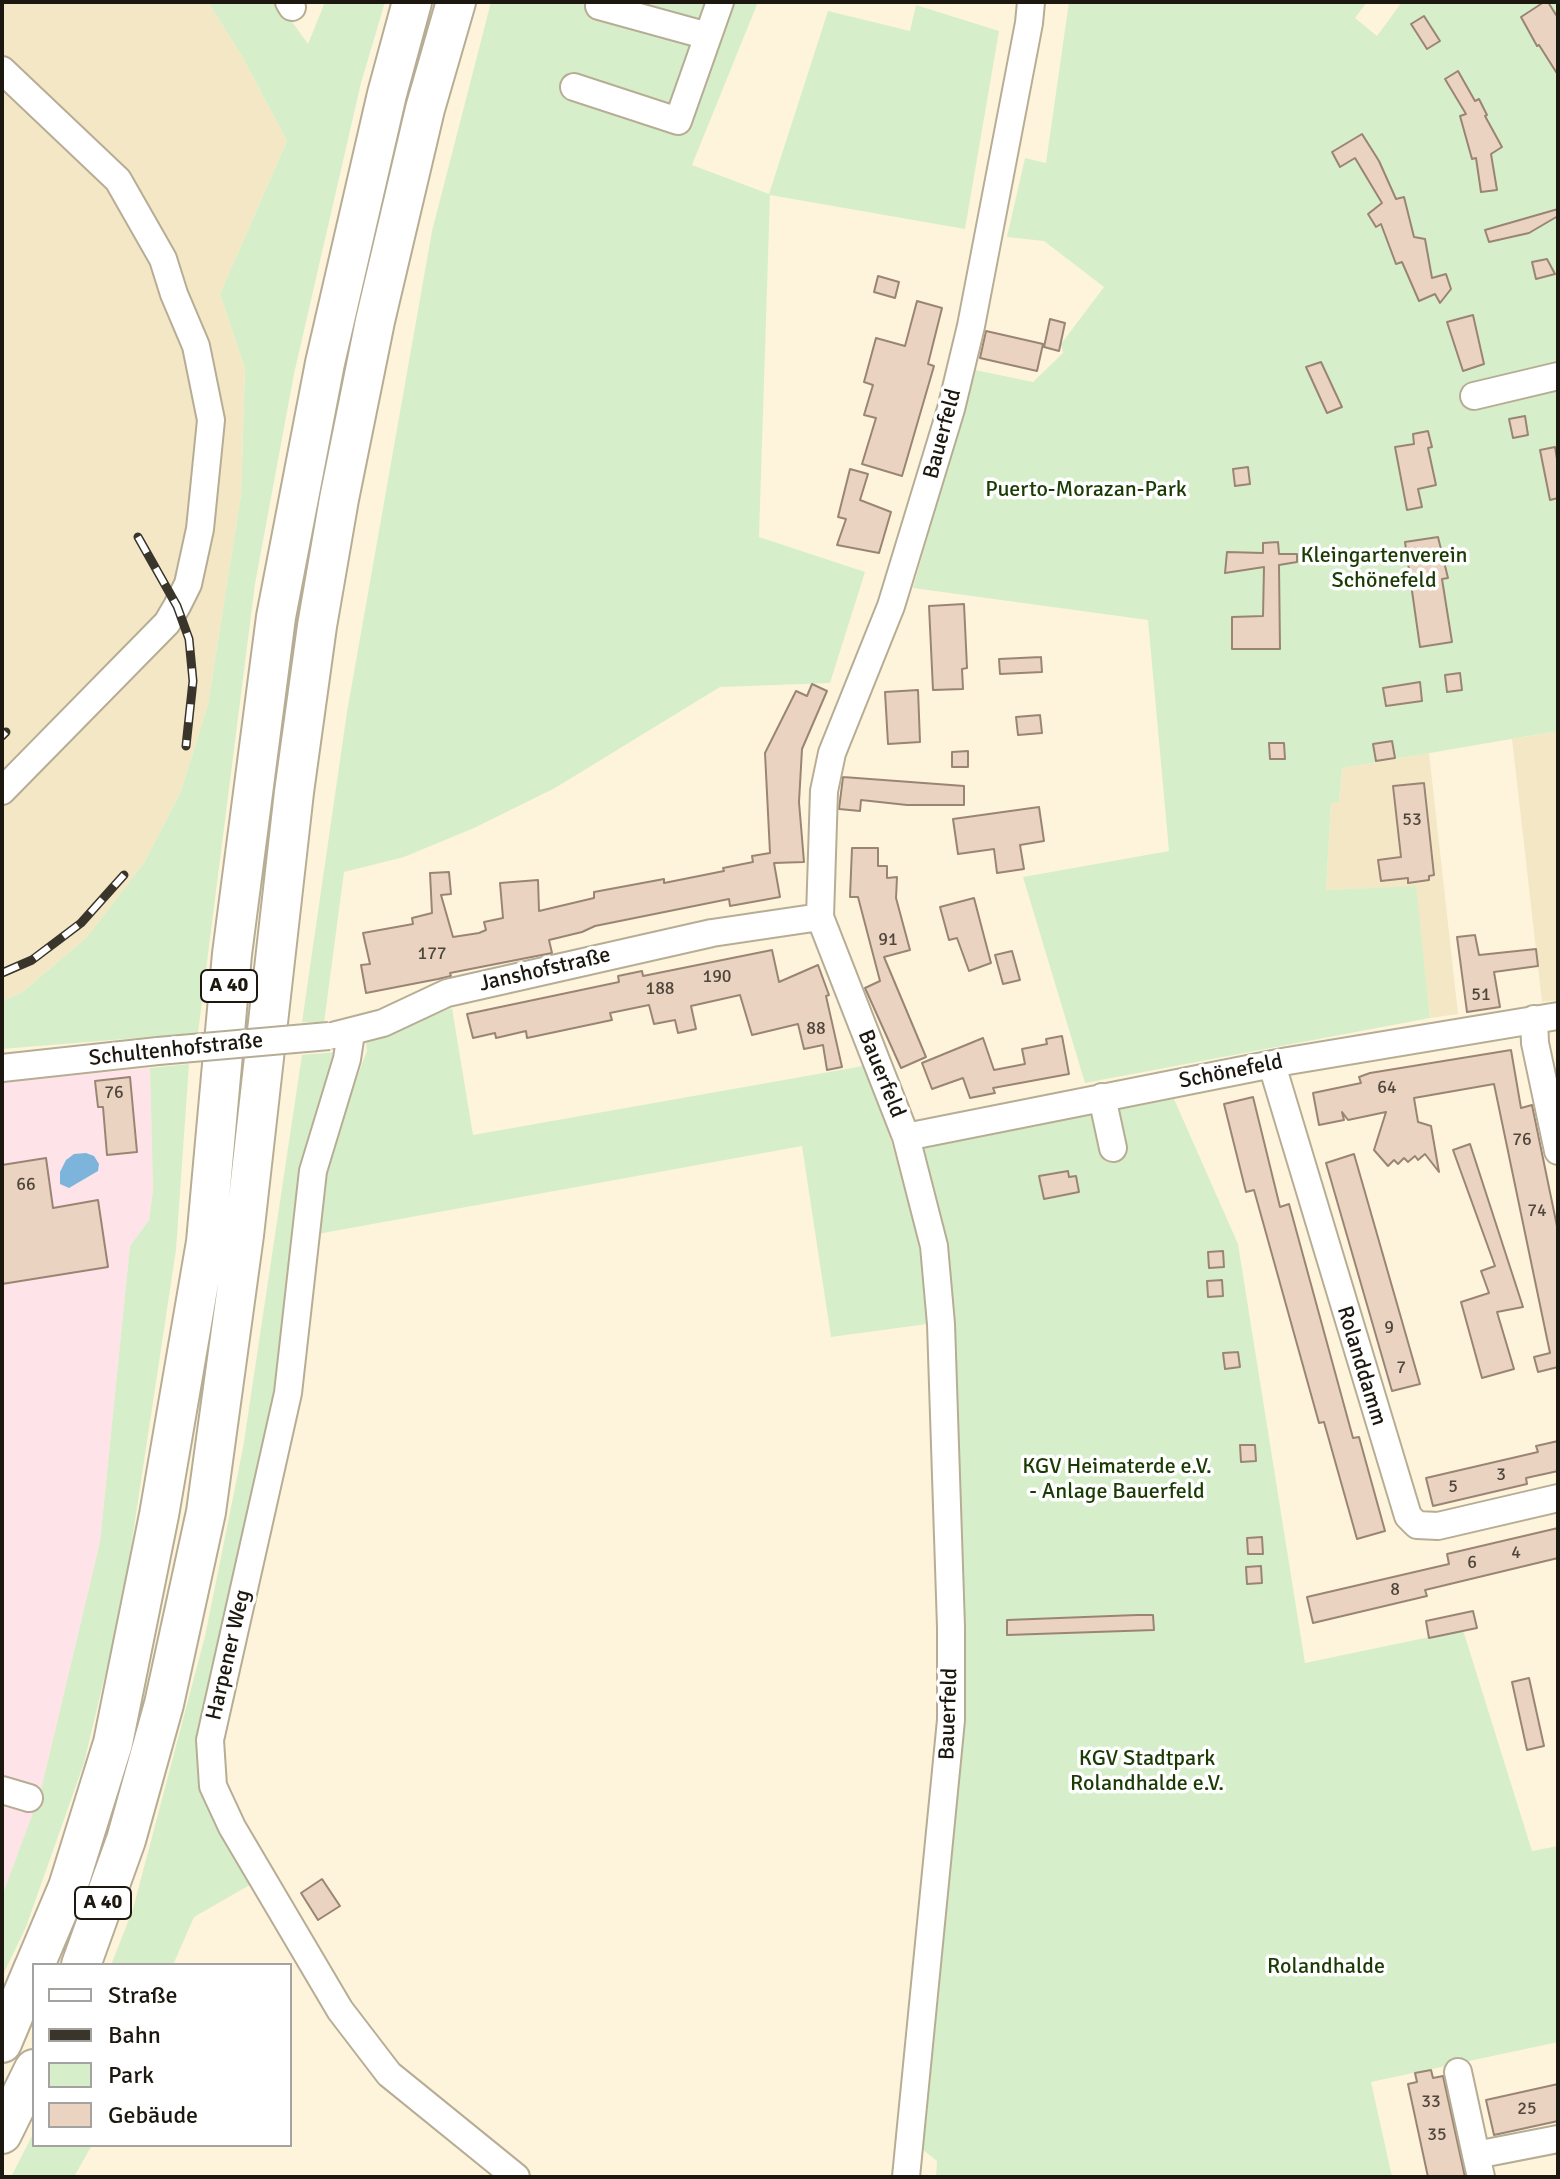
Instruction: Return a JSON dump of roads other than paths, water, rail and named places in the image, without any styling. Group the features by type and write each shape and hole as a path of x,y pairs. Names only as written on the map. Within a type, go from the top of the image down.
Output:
{"highway":[{"name":"A 40","path":"35,1963 68,1887 113,1743 159,1515 206,1242 232,954 276,617 325,363 387,94 412,2"},
{"name":"A 40","path":"82,1963 126,1840 164,1704 206,1512 244,1235 294,792 317,626 375,321 425,109 456,2"},
{"name":"A 40","path":"2,2043 32,1971"},
{"path":"2,2134 32,2073"}],"street":[{"path":"574,87 678,121 720,2"},
{"name":"Bauerfeld","path":"906,2177 951,1720 951,1627 937,1270 906,1137 820,917 826,774 891,606 951,409 974,312 1031,2"},
{"path":"599,6 708,36"},
{"path":"2,70 118,180 163,259 196,346 211,420 200,529 188,584 177,606 167,623 2,791"},
{"path":"1474,396 1558,376"},
{"name":"Janshofstraße","path":"340,1034 383,1023 447,993 745,927 820,917"},
{"path":"1546,1017 1535,1043 1558,1151"},
{"name":"Schönefeld","path":"906,1137 1272,1065 1546,1017"},
{"name":"Schultenhofstraße","path":"2,1068 340,1034"},
{"name":"Harpener Weg","path":"340,1034 347,1059 313,1171 288,1393 210,1740 213,1786 232,1827 340,2010 389,2074 516,2177"},
{"name":"Rolanddamm","path":"1272,1065 1408,1516 1417,1525 1429,1528 1558,1498"},
{"path":"1102,1097 1113,1148"},
{"path":"2,1790 29,1798"},
{"path":"1458,2072 1478,2166 1558,2139"}],"water":[{"path":"74,1154 94,1156 99,1164 98,1171 69,1188 60,1184 60,1172 66,1160"}],"railway":[{"path":"138,537 177,606 189,639 193,681 186,746"},
{"path":"2,736 6,732"},
{"path":"2,973 32,960 81,923 124,875"}],"park label":[{"name":"Puerto-Morazan-Park","path":"1086,490"},
{"name":"Kleingartenverein Schönefeld","path":"1384,568"},
{"name":"KGV Heimaterde e.V. - Anlage Bauerfeld","path":"1117,1480"},
{"name":"KGV Stadtpark Rolandhalde e.V.","path":"1147,1772"},
{"name":"Rolandhalde","path":"1326,1967"}]}
